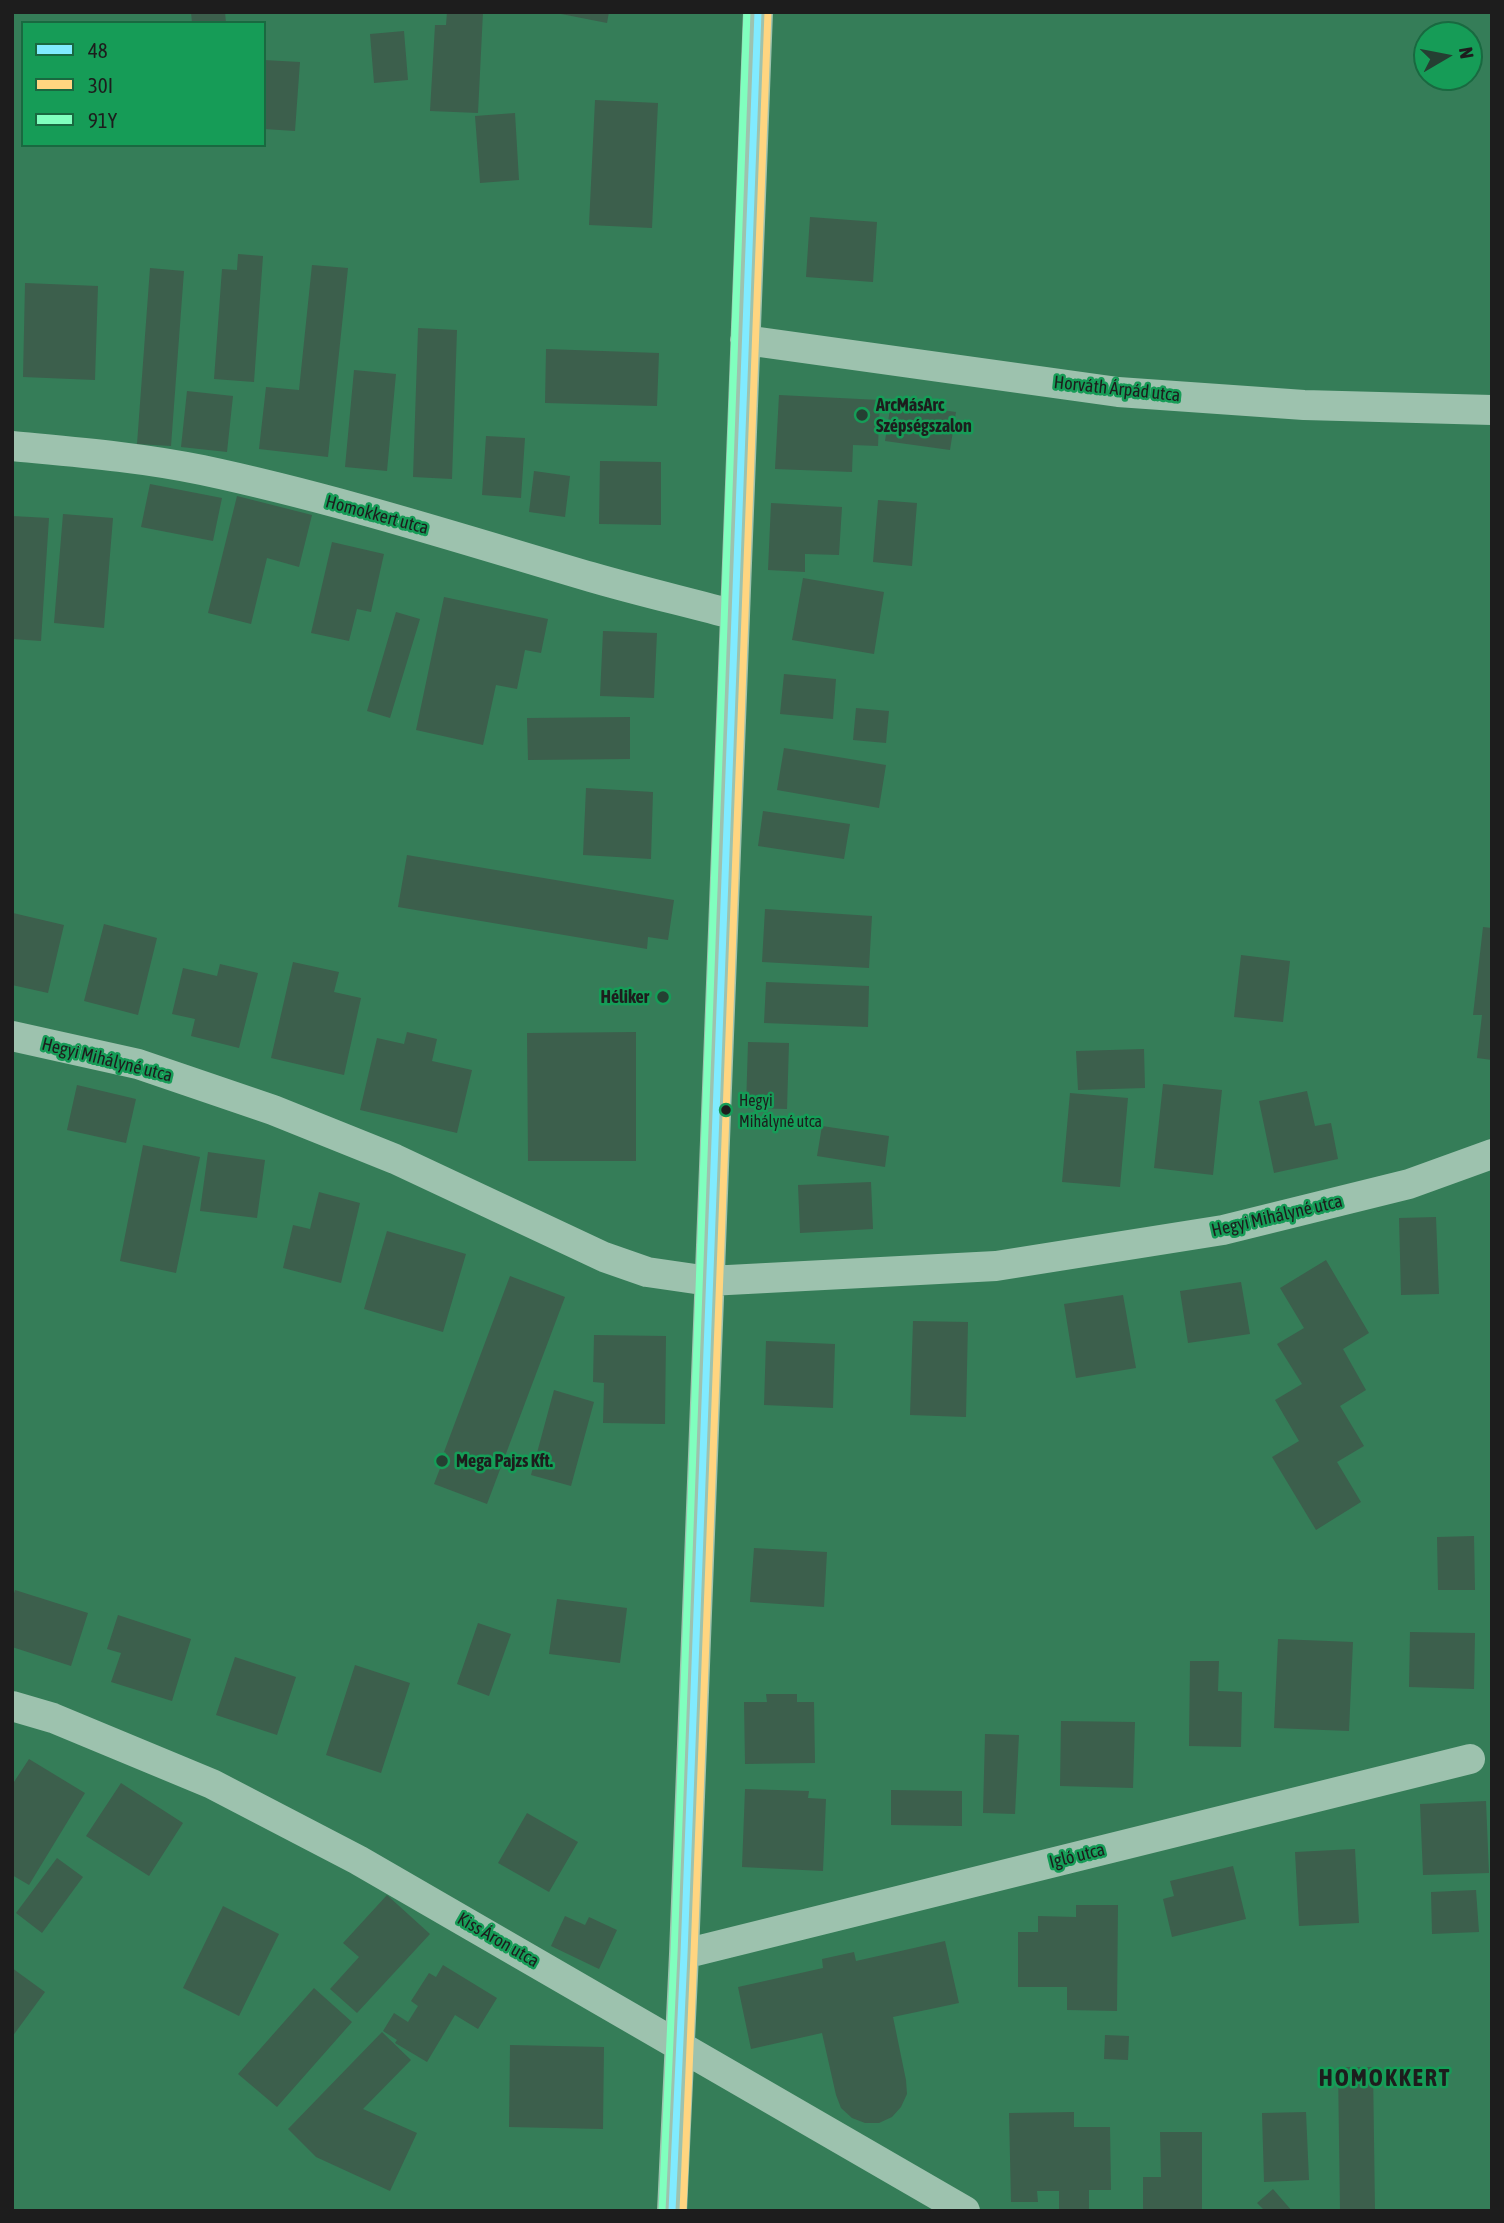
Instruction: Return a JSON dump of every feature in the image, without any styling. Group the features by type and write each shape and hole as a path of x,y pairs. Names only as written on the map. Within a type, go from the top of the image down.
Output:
{"street":[{"path":"672,2211 758,12"},
{"name":"Horváth Árpád utca","path":"745,340 1118,392 1304,405 1492,410"},
{"name":"Homokkert utca","path":"12,446 186,467 264,484 735,615"},
{"name":"Hegyi Mihályné utca","path":"12,1036 138,1064 273,1110 394,1158 604,1257 647,1272 709,1281 996,1266 1223,1230 1409,1184 1492,1154"},
{"name":"Kiss Áron utca","path":"12,1706 53,1718 212,1783 358,1860 965,2211"},
{"name":"Igló utca","path":"684,1954 1470,1759"}],"building":[{"path":"191,12 225,12 226,21 192,21"},
{"path":"447,12 483,12 478,113 430,111 435,25 446,25"},
{"path":"551,12 609,12 607,23"},
{"path":"404,31 408,80 374,83 370,34"},
{"path":"266,60 300,62 295,131 266,129"},
{"path":"595,100 658,103 652,228 589,225"},
{"path":"515,113 519,180 480,183 475,116"},
{"path":"810,217 877,222 873,282 806,277"},
{"path":"238,254 263,256 254,382 214,379 222,269 237,270"},
{"path":"312,265 348,268 328,457 259,449 266,387 299,390"},
{"path":"150,268 184,271 171,446 137,444"},
{"path":"25,283 98,286 95,380 23,377"},
{"path":"418,328 457,330 452,479 413,477"},
{"path":"546,349 659,353 657,406 545,403"},
{"path":"354,370 396,374 387,471 345,467"},
{"path":"187,391 233,396 227,452 181,447"},
{"path":"779,395 880,400 878,446 853,445 852,472 775,469"},
{"path":"891,403 956,412 950,450 885,441"},
{"path":"486,436 525,438 521,498 482,495"},
{"path":"600,461 661,462 661,525 599,524"},
{"path":"534,471 570,476 565,517 529,512"},
{"path":"150,484 222,498 213,541 141,527"},
{"path":"237,496 312,515 299,567 267,558 251,624 208,613"},
{"path":"878,500 917,503 912,566 873,562"},
{"path":"771,503 842,507 839,555 805,554 805,572 768,570"},
{"path":"63,514 113,518 104,628 54,623"},
{"path":"12,516 49,518 41,641 12,639"},
{"path":"332,542 384,554 371,612 357,609 349,641 311,633"},
{"path":"803,578 884,592 874,654 792,640"},
{"path":"444,597 548,619 541,653 525,650 517,689 496,685 483,745 416,730"},
{"path":"396,612 420,619 390,718 367,711"},
{"path":"603,631 657,633 654,698 600,696"},
{"path":"784,674 836,679 833,719 780,714"},
{"path":"856,708 889,711 886,743 853,740"},
{"path":"630,717 630,759 528,760 527,718"},
{"path":"784,748 886,765 879,808 777,790"},
{"path":"586,788 653,792 651,859 583,855"},
{"path":"763,811 850,824 844,859 758,846"},
{"path":"407,855 674,900 668,940 648,937 647,949 398,907"},
{"path":"765,909 872,916 869,968 762,962"},
{"path":"13,913 64,925 48,993 12,985"},
{"path":"104,924 157,938 138,1015 84,1001"},
{"path":"1483,927 1492,928 1492,1060 1477,1058 1482,1015 1473,1015"},
{"path":"1241,955 1290,961 1283,1022 1234,1017"},
{"path":"293,962 339,972 334,992 361,998 344,1075 271,1058"},
{"path":"220,964 258,973 239,1048 191,1036 195,1019 172,1014 183,968 217,976"},
{"path":"766,982 869,986 868,1027 764,1023"},
{"path":"407,1032 437,1039 432,1061 472,1070 457,1133 360,1110 377,1038 404,1044"},
{"path":"636,1032 636,1161 528,1161 527,1033"},
{"path":"748,1042 789,1043 787,1109 746,1108"},
{"path":"1144,1049 1145,1088 1078,1090 1076,1051"},
{"path":"1163,1084 1222,1090 1213,1175 1154,1168"},
{"path":"77,1085 136,1099 126,1143 67,1130"},
{"path":"1307,1091 1315,1126 1331,1123 1338,1159 1274,1173 1259,1101"},
{"path":"1070,1093 1128,1098 1120,1187 1062,1182"},
{"path":"822,1126 889,1136 885,1167 817,1156"},
{"path":"143,1145 200,1157 176,1273 120,1261"},
{"path":"208,1152 265,1160 257,1218 200,1211"},
{"path":"871,1182 873,1229 800,1233 798,1185"},
{"path":"319,1192 360,1203 341,1283 283,1268 293,1225 310,1229"},
{"path":"1436,1217 1439,1294 1401,1295 1399,1218"},
{"path":"387,1231 466,1254 443,1332 364,1309"},
{"path":"1326,1260 1369,1333 1343,1349 1366,1390 1340,1406 1364,1446 1337,1462 1361,1502 1316,1530 1272,1457 1299,1441 1275,1400 1302,1384 1277,1344 1304,1328 1280,1288"},
{"path":"510,1276 565,1297 487,1504 434,1484"},
{"path":"1241,1282 1250,1334 1188,1343 1180,1291"},
{"path":"1123,1295 1136,1368 1076,1378 1064,1304"},
{"path":"913,1321 968,1322 966,1417 910,1415"},
{"path":"594,1335 666,1336 665,1424 603,1423 604,1383 593,1382"},
{"path":"766,1341 835,1344 833,1408 764,1405"},
{"path":"554,1390 594,1402 571,1486 531,1475"},
{"path":"1474,1536 1475,1590 1438,1590 1437,1537"},
{"path":"754,1548 827,1552 824,1607 750,1602"},
{"path":"15,1590 88,1613 71,1666 12,1647 12,1600"},
{"path":"557,1599 627,1608 620,1663 549,1654"},
{"path":"118,1615 191,1639 172,1701 111,1682 121,1653 107,1649"},
{"path":"478,1623 511,1634 489,1696 457,1684"},
{"path":"1410,1632 1475,1633 1474,1689 1409,1687"},
{"path":"1278,1639 1353,1642 1349,1731 1274,1728"},
{"path":"235,1657 296,1677 277,1735 216,1715"},
{"path":"1190,1661 1219,1661 1218,1691 1242,1692 1241,1747 1189,1746"},
{"path":"355,1665 410,1683 381,1773 326,1755"},
{"path":"766,1694 797,1694 797,1702 814,1702 815,1763 745,1764 744,1702 767,1702"},
{"path":"1061,1721 1135,1722 1133,1788 1060,1786"},
{"path":"985,1734 1019,1735 1015,1814 983,1813"},
{"path":"29,1759 85,1793 29,1885 12,1875 12,1785"},
{"path":"121,1783 183,1823 149,1876 86,1836"},
{"path":"745,1789 809,1791 808,1798 826,1799 823,1871 742,1867"},
{"path":"891,1790 962,1791 962,1826 891,1825"},
{"path":"1486,1801 1489,1873 1423,1875 1420,1804"},
{"path":"527,1813 578,1842 549,1892 498,1863"},
{"path":"1355,1849 1359,1923 1299,1926 1295,1852"},
{"path":"57,1858 83,1877 42,1933 16,1913"},
{"path":"1233,1866 1246,1919 1172,1937 1163,1899 1174,1896 1170,1881"},
{"path":"1476,1890 1479,1932 1432,1934 1431,1892"},
{"path":"387,1895 430,1934 357,2013 330,1989 359,1957 343,1943"},
{"path":"1076,1905 1118,1905 1117,2011 1067,2010 1067,1987 1018,1987 1018,1932 1038,1932 1038,1916 1076,1917"},
{"path":"223,1906 279,1934 239,2016 183,1988"},
{"path":"565,1916 585,1925 589,1917 617,1930 599,1969 551,1946"},
{"path":"945,1941 959,2003 893,2017 907,2094 892,2117 879,2123 865,2123 852,2118 841,2108 822,2033 751,2049 738,1987 823,1968 822,1959 854,1952 856,1961"},
{"path":"443,1965 497,1998 478,2029 455,2015 427,2062 395,2043 397,2040 383,2031 394,2013 408,2022 418,2006 411,2001 429,1973 436,1977"},
{"path":"12,1968 45,1992 12,2037"},
{"path":"314,1988 352,2022 277,2107 238,2074"},
{"path":"382,2032 411,2060 363,2109 417,2133 390,2191 316,2157 288,2129"},
{"path":"1105,2035 1129,2036 1128,2060 1104,2059"},
{"path":"510,2045 604,2047 603,2129 509,2127"},
{"path":"1338,2067 1373,2067 1375,2211 1340,2211"},
{"path":"1074,2112 1074,2127 1110,2127 1111,2190 1089,2190 1089,2211 1059,2211 1059,2191 1037,2191 1038,2202 1011,2202 1009,2113"},
{"path":"1306,2112 1309,2180 1264,2182 1262,2113"},
{"path":"1160,2132 1202,2132 1202,2211 1143,2211 1143,2177 1161,2177"},
{"path":"1273,2189 1292,2211 1265,2211 1257,2203"}],"transit line":[{"name":"91Y","path":"662,2211 747,12"},
{"name":"48","path":"672,2211 758,12"},
{"name":"30I","path":"683,2211 768,12"}],"place":[{"name":"ArcMásArc Szépségszalon","path":"862,415"},
{"name":"Héliker","path":"663,997"},
{"name":"Hegyi Mihályné utca","path":"726,1110"},
{"name":"Mega Pajzs Kft.","path":"442,1461"}],"district":[{"name":"HOMOKKERT","path":"1385,2078"}]}
